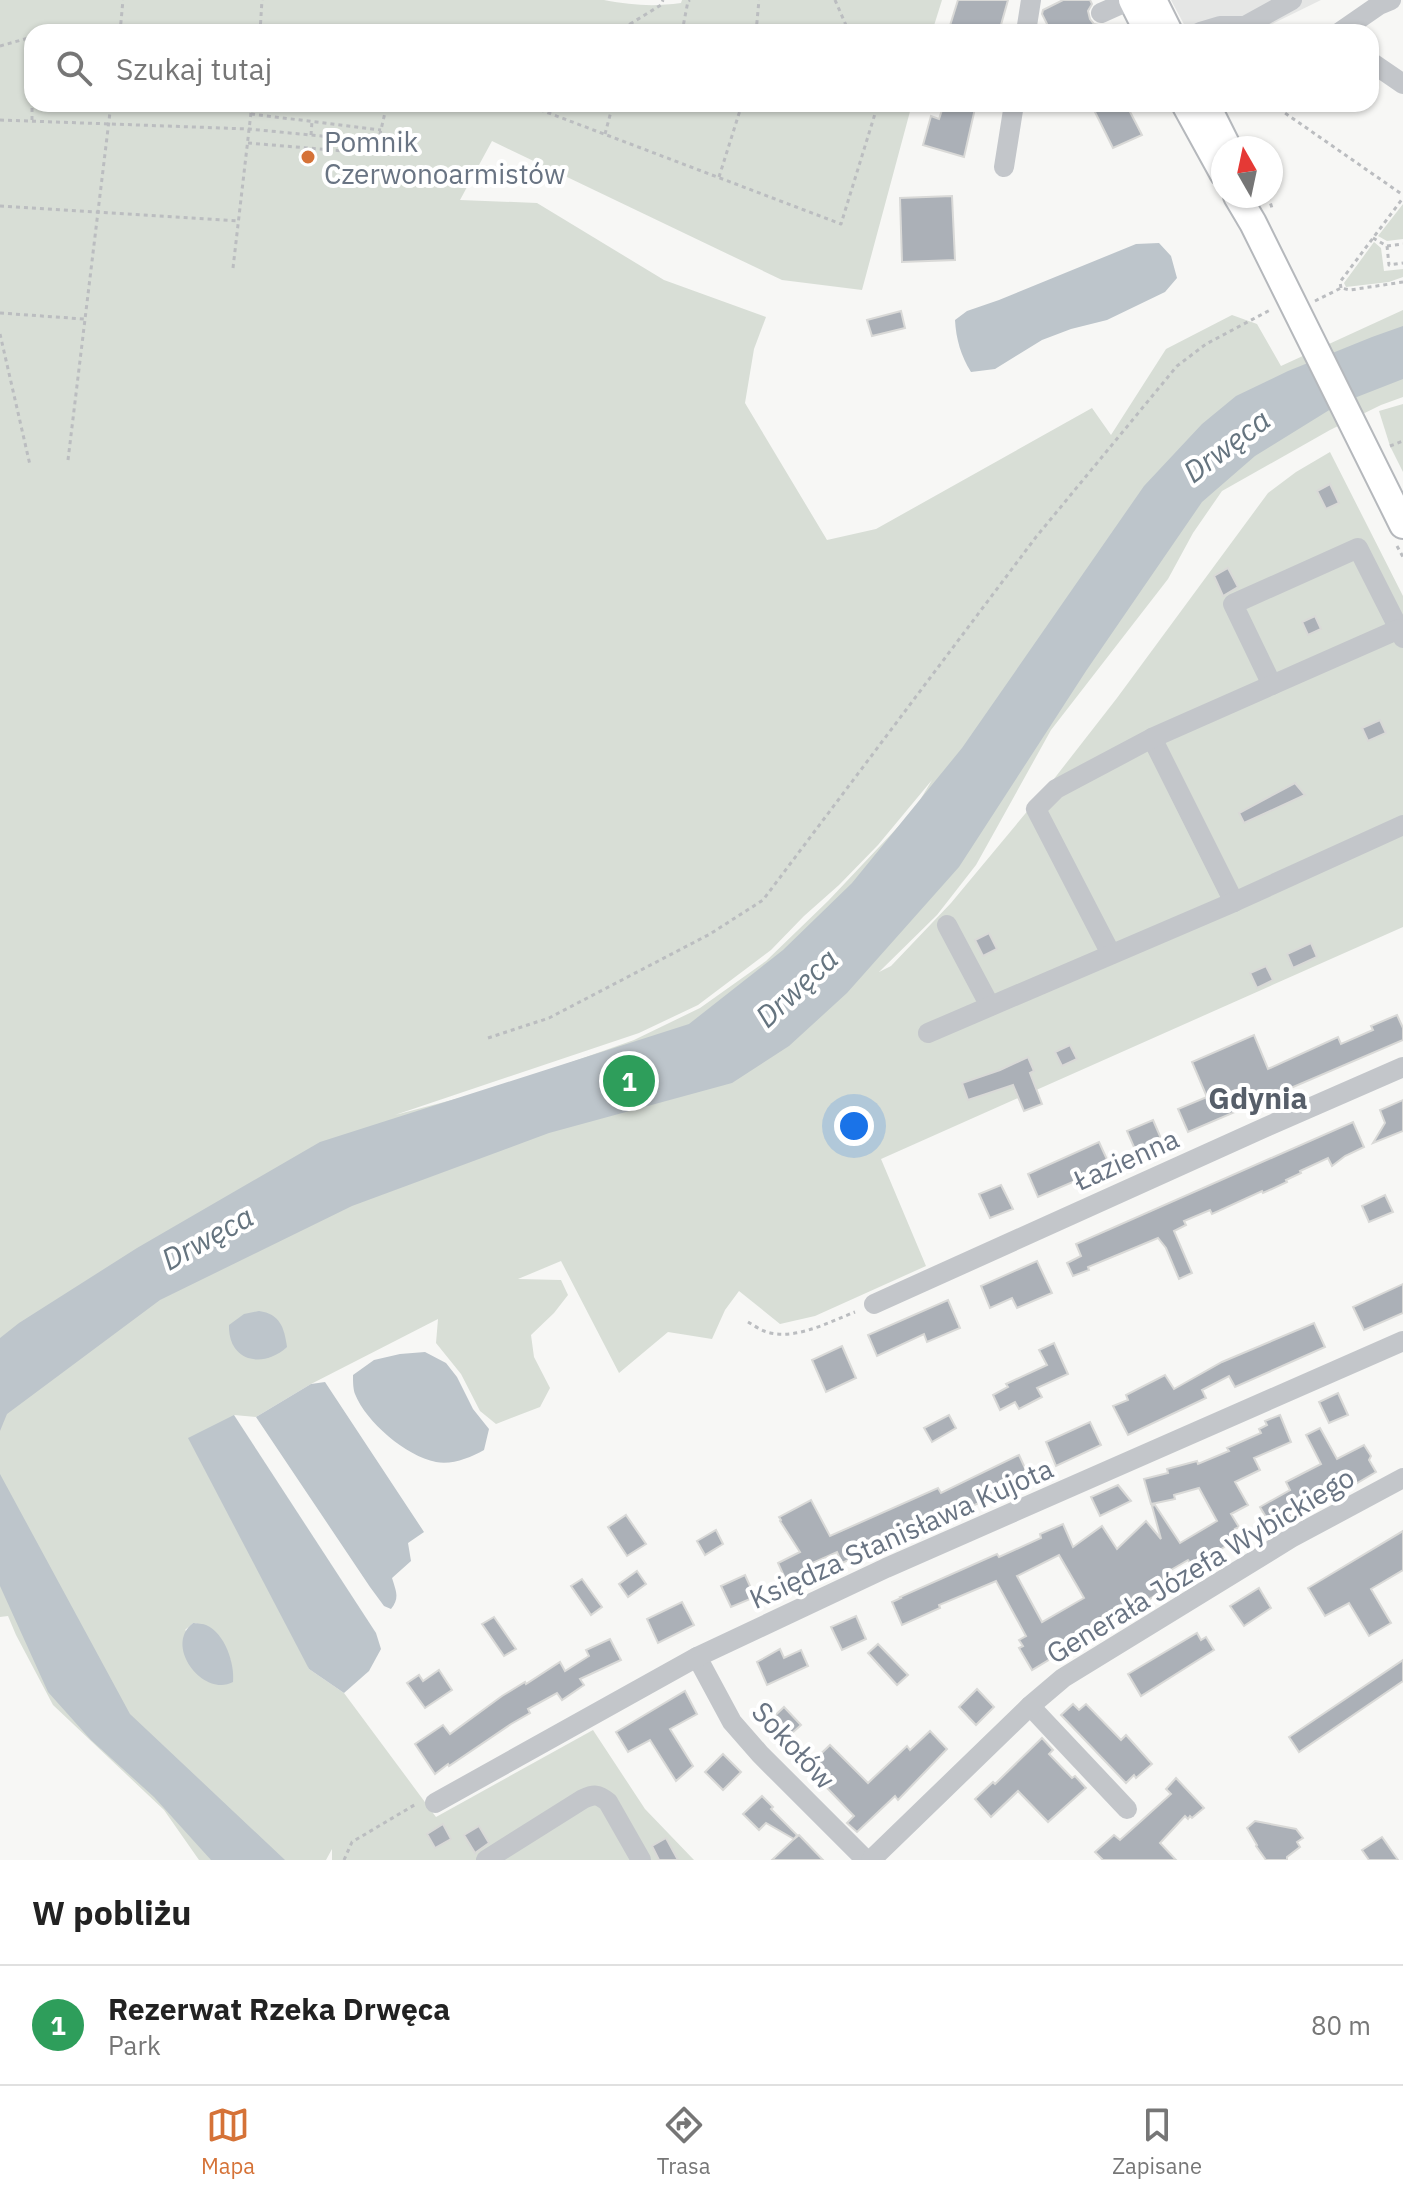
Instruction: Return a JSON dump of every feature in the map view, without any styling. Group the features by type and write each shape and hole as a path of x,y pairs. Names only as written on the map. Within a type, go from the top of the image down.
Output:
{"main road":[{"path":"1131,0 1157,24"},
{"path":"1153,0 1162,24"},
{"path":"1189,112 1211,151"},
{"path":"1216,112 1224,136"},
{"path":"1244,208 1403,525"},
{"path":"1248,208 1253,223"}],"street":[{"path":"1027,24 1031,0"},
{"path":"1101,13 1131,0"},
{"path":"1247,24 1292,0"},
{"path":"1352,24 1391,0"},
{"path":"1379,68 1403,84"},
{"path":"1004,167 1013,112"},
{"path":"1111,954 1036,809 1056,789 1152,738 1401,633 1358,548 1233,604 1272,685"},
{"path":"1152,738 1234,902"},
{"path":"928,1033 1234,902 1403,825"},
{"path":"947,925 990,1006"},
{"name":"Łazienna","path":"874,1304 1403,1067"},
{"name":"Księdza Stanisława Kujota","path":"429,1801 697,1657 886,1568 1403,1341"},
{"name":"Generała Józefa Wybickiego","path":"868,1860 1063,1678 1304,1531 1403,1478"},
{"name":"Sokołów","path":"697,1657 732,1722 760,1754 868,1860"},
{"path":"1030,1706 1127,1809"},
{"path":"486,1860 593,1794 608,1802 641,1860"}],"path":[{"path":"121,24 123,0"},
{"path":"260,24 262,0"},
{"path":"630,24 661,5 663,0"},
{"path":"684,24 690,0"},
{"path":"757,24 759,0"},
{"path":"835,0 846,24"},
{"path":"0,46 24,39"},
{"path":"32,112 32,121"},
{"path":"68,460 110,112"},
{"path":"248,143 344,151 369,136 380,134 385,112"},
{"path":"546,112 841,224 876,112"},
{"path":"605,134 611,112"},
{"path":"719,177 739,112"},
{"path":"1283,112 1403,196 1340,282 1341,288"},
{"path":"233,268 251,114 381,130"},
{"path":"0,120 249,129 362,140"},
{"path":"311,135 312,121"},
{"path":"0,206 239,221"},
{"path":"1373,238 1387,246 1403,244"},
{"path":"1387,246 1389,265 1403,263"},
{"path":"1316,301 1341,288 1350,290 1403,282"},
{"path":"488,1038 549,1018 710,934 763,900 1036,537 1177,366 1206,344 1288,297"},
{"path":"0,313 85,319"},
{"path":"0,334 30,465"},
{"path":"1390,446 1403,441"},
{"path":"748,1322 765,1332 788,1334 815,1328 874,1304"},
{"path":"344,1860 352,1842 429,1801"}],"shaded area":[{"path":"0,0 604,0 651,5 681,3 682,0 942,0 934,24 24,24 24,112 910,112 862,290 782,280 492,141 460,200 537,203 664,280 766,317 754,349 745,403 827,540 876,529 1092,408 1111,435 1166,349 1232,315 1257,324 1281,366 1403,310 1403,397 1330,430 1222,491 1193,533 1168,579 1051,730 976,865 937,915 879,972 891,966 951,903 1050,784 1268,493 1330,452 1403,596 1403,927 881,1159 926,1266 815,1316 780,1324 739,1291 725,1310 712,1339 668,1332 619,1373 561,1261 518,1279 561,1280 568,1295 531,1335 534,1357 550,1388 540,1407 496,1424 480,1411 461,1374 436,1343 438,1319 311,1384 256,1417 234,1415 309,1669 344,1693 436,1817 593,1730 645,1809 694,1860 332,1860 332,1849 326,1860 199,1860 164,1810 53,1705 8,1616 0,1617","holes":["932,780 914,810 766,961 700,1008 634,1040 501,1087 395,1115 639,1033 698,1005 771,950 839,885 878,845","193,1623 213,1631 231,1661 185,1630"]},
{"path":"1171,0 1321,0 1272,24 1184,24"},
{"path":"1403,204 1403,239 1387,241 1378,236"},
{"path":"1374,242 1381,248 1384,271 1403,269 1403,277 1389,282 1346,287 1344,283"},
{"path":"1403,404 1403,472 1390,446 1379,411"}],"water":[{"path":"1159,243 1171,256 1177,278 1165,292 1107,320 1042,340 995,369 971,372 960,347 955,320 967,311 1136,244"},
{"name":"Drwęca","path":"1403,326 1403,379 1339,404 1255,456 1202,502 1086,671 959,867 847,993 789,1046 732,1083 549,1133 352,1206 160,1300 7,1414 0,1431 0,1338 137,1248 320,1142 689,1024 783,950 852,883 962,748 1144,486 1202,424 1236,396 1288,371"},
{"path":"259,1311 272,1315 280,1323 287,1347 268,1358 249,1358 234,1347 229,1325 244,1314"},
{"path":"425,1352 446,1363 473,1409 489,1429 484,1450 455,1462 424,1459 388,1436 360,1405 354,1392 353,1375 374,1360"},
{"path":"325,1382 424,1532 408,1543 411,1561 392,1578 396,1598 391,1609 384,1606 370,1587 256,1417 311,1384"},
{"path":"234,1415 376,1633 381,1649 369,1671 344,1693 309,1669 188,1438"},
{"path":"0,1474 130,1714 285,1860 211,1860 154,1797 91,1740 48,1692 0,1586"},
{"path":"193,1623 205,1625 219,1635 230,1658 233,1682 222,1685 210,1683 191,1667 183,1644 185,1633"}],"building":[{"path":"958,0 1008,0 1001,24 950,24"},
{"path":"1063,0 1090,0 1092,4 1088,11 1094,24 1047,24 1043,10"},
{"path":"941,112 974,112 964,157 923,145 931,116 939,119"},
{"path":"1095,112 1130,112 1142,135 1113,148"},
{"path":"952,196 955,260 902,262 900,198"},
{"path":"901,311 905,328 872,336 867,320"},
{"path":"1330,484 1339,503 1326,509 1317,491"},
{"path":"1228,568 1238,587 1223,596 1214,576"},
{"path":"1315,616 1321,629 1308,635 1302,622"},
{"path":"1380,720 1386,733 1368,741 1362,728"},
{"path":"1295,783 1305,795 1244,823 1239,813"},
{"path":"989,933 997,949 983,956 975,940"},
{"path":"1311,943 1317,957 1293,968 1287,954"},
{"path":"1266,966 1273,980 1257,988 1250,973"},
{"path":"1397,1015 1403,1028 1403,1040 1188,1132 1178,1109 1207,1097 1192,1062 1254,1035 1268,1069 1338,1037 1341,1044"},
{"path":"1070,1045 1077,1059 1062,1066 1055,1052"},
{"path":"1028,1057 1034,1071 1030,1073 1042,1104 1024,1111 1013,1085 968,1100 962,1083"},
{"path":"1403,1100 1403,1131 1373,1143 1385,1123 1380,1110"},
{"path":"1153,1120 1163,1143 1137,1154 1127,1131"},
{"path":"1353,1122 1364,1147 1332,1166 1328,1158 1263,1193 1212,1214 1210,1210 1184,1221 1186,1225 1174,1231 1192,1273 1179,1279 1166,1248 1158,1238 1073,1276 1067,1263 1081,1256 1076,1244"},
{"path":"1099,1142 1110,1166 1038,1197 1028,1174"},
{"path":"1001,1185 1013,1209 990,1218 979,1194"},
{"path":"1385,1195 1393,1212 1369,1222 1362,1206"},
{"path":"1037,1261 1052,1293 1017,1308 1012,1298 990,1308 981,1286"},
{"path":"1403,1284 1403,1313 1364,1330 1353,1307"},
{"path":"948,1300 960,1328 927,1342 924,1334 877,1356 868,1335"},
{"path":"1314,1323 1325,1347 1235,1387 1229,1376 1202,1390 1206,1398 1128,1435 1113,1406 1128,1400 1126,1395 1165,1375 1174,1389 1222,1362"},
{"path":"1054,1343 1068,1374 1037,1388 1042,1397 1019,1409 1015,1402 1000,1410 993,1395 1008,1387 1006,1384 1047,1365 1039,1350"},
{"path":"842,1346 856,1378 826,1392 812,1360"},
{"path":"1338,1393 1348,1415 1329,1423 1319,1402"},
{"path":"949,1415 956,1428 932,1442 924,1428"},
{"path":"1280,1415 1291,1442 1254,1458 1260,1470 1235,1482 1248,1505 1231,1514 1239,1527 1235,1529 1240,1537 1193,1567 1188,1560 1164,1574 1171,1586 1032,1670 1019,1648 1023,1646 1019,1640 1026,1636 996,1581 939,1605 940,1608 902,1625 892,1602 997,1554 999,1557 1041,1538 1040,1534 1063,1524 1073,1547 1102,1526 1117,1549 1146,1521 1161,1539 1152,1506 1155,1505 1180,1543 1217,1521 1199,1488 1174,1495 1175,1499 1151,1504 1144,1479 1168,1473 1167,1469 1197,1461 1198,1464 1229,1451 1227,1448 1261,1433 1259,1429 1267,1425 1265,1421","holes":["1059,1555 1084,1598 1042,1622 1017,1576"]},
{"path":"1090,1422 1101,1445 1056,1466 1046,1442"},
{"path":"1320,1428 1337,1459 1364,1445 1376,1472 1302,1512 1303,1515 1275,1532 1260,1507 1290,1490 1286,1482 1321,1464 1306,1435"},
{"path":"1019,1455 1030,1479 966,1509 962,1500 920,1528 842,1563 837,1552 808,1565 811,1572 788,1585 778,1563 800,1552 779,1517 811,1500 830,1536 938,1488 941,1493"},
{"path":"1118,1485 1131,1501 1100,1516 1091,1497"},
{"path":"626,1515 646,1544 627,1556 608,1527"},
{"path":"716,1530 723,1544 705,1555 697,1541"},
{"path":"1403,1531 1403,1570 1371,1589 1391,1623 1369,1636 1349,1603 1325,1616 1308,1588"},
{"path":"637,1571 646,1584 628,1597 619,1584"},
{"path":"745,1575 755,1597 731,1607 721,1586"},
{"path":"582,1579 602,1607 591,1615 571,1586"},
{"path":"1259,1588 1271,1608 1244,1626 1230,1606"},
{"path":"682,1602 694,1625 658,1643 647,1619"},
{"path":"856,1616 866,1639 842,1650 831,1627"},
{"path":"494,1617 516,1649 504,1656 482,1624"},
{"path":"1197,1633 1201,1640 1206,1637 1214,1650 1141,1696 1128,1674"},
{"path":"610,1639 621,1660 580,1679 584,1685 562,1700 557,1693 528,1709 530,1713 435,1774 415,1744 443,1725 450,1734 525,1682 560,1662 565,1671 589,1656 586,1650"},
{"path":"878,1644 908,1675 897,1685 868,1653"},
{"path":"780,1649 784,1658 801,1650 808,1666 767,1685 757,1662"},
{"path":"1403,1660 1403,1681 1299,1752 1289,1737"},
{"path":"439,1670 452,1690 425,1708 407,1683 419,1675 423,1681"},
{"path":"977,1689 994,1707 976,1725 959,1707"},
{"path":"685,1691 697,1714 670,1729 693,1766 676,1781 650,1740 628,1752 616,1732"},
{"path":"1073,1704 1079,1710 1086,1704 1121,1740 1126,1735 1152,1764 1126,1783 1061,1715"},
{"path":"784,1707 801,1725 782,1742 765,1725"},
{"path":"930,1731 947,1749 898,1800 895,1796 857,1832 847,1823 854,1816 807,1767 830,1745 868,1783 907,1746 910,1750"},
{"path":"1042,1738 1053,1750 1049,1754 1086,1788 1048,1822 1018,1791 991,1817 975,1799"},
{"path":"723,1754 741,1772 723,1790 705,1772"},
{"path":"1176,1778 1204,1808 1192,1818 1185,1816 1160,1843 1176,1860 1103,1860 1095,1852 1114,1835 1120,1840 1171,1794 1166,1789"},
{"path":"762,1796 797,1835 794,1839 766,1823 759,1830 743,1814"},
{"path":"1255,1821 1296,1829 1303,1838 1297,1842 1300,1847 1287,1860 1266,1860 1247,1828"},
{"path":"443,1824 451,1839 435,1848 427,1834"},
{"path":"479,1826 489,1843 475,1853 464,1835"},
{"path":"799,1835 823,1860 772,1860 793,1840"},
{"path":"1382,1837 1398,1860 1369,1860 1362,1850"},
{"path":"666,1838 678,1860 659,1860 652,1846"}],"place":[{"name":"Pomnik Czerwonoarmistów","path":"308,157"},
{"name":"Rezerwat Rzeka Drwęca","path":"629,1081"}],"district":[{"name":"Gdynia","path":"1258,1097"}]}
